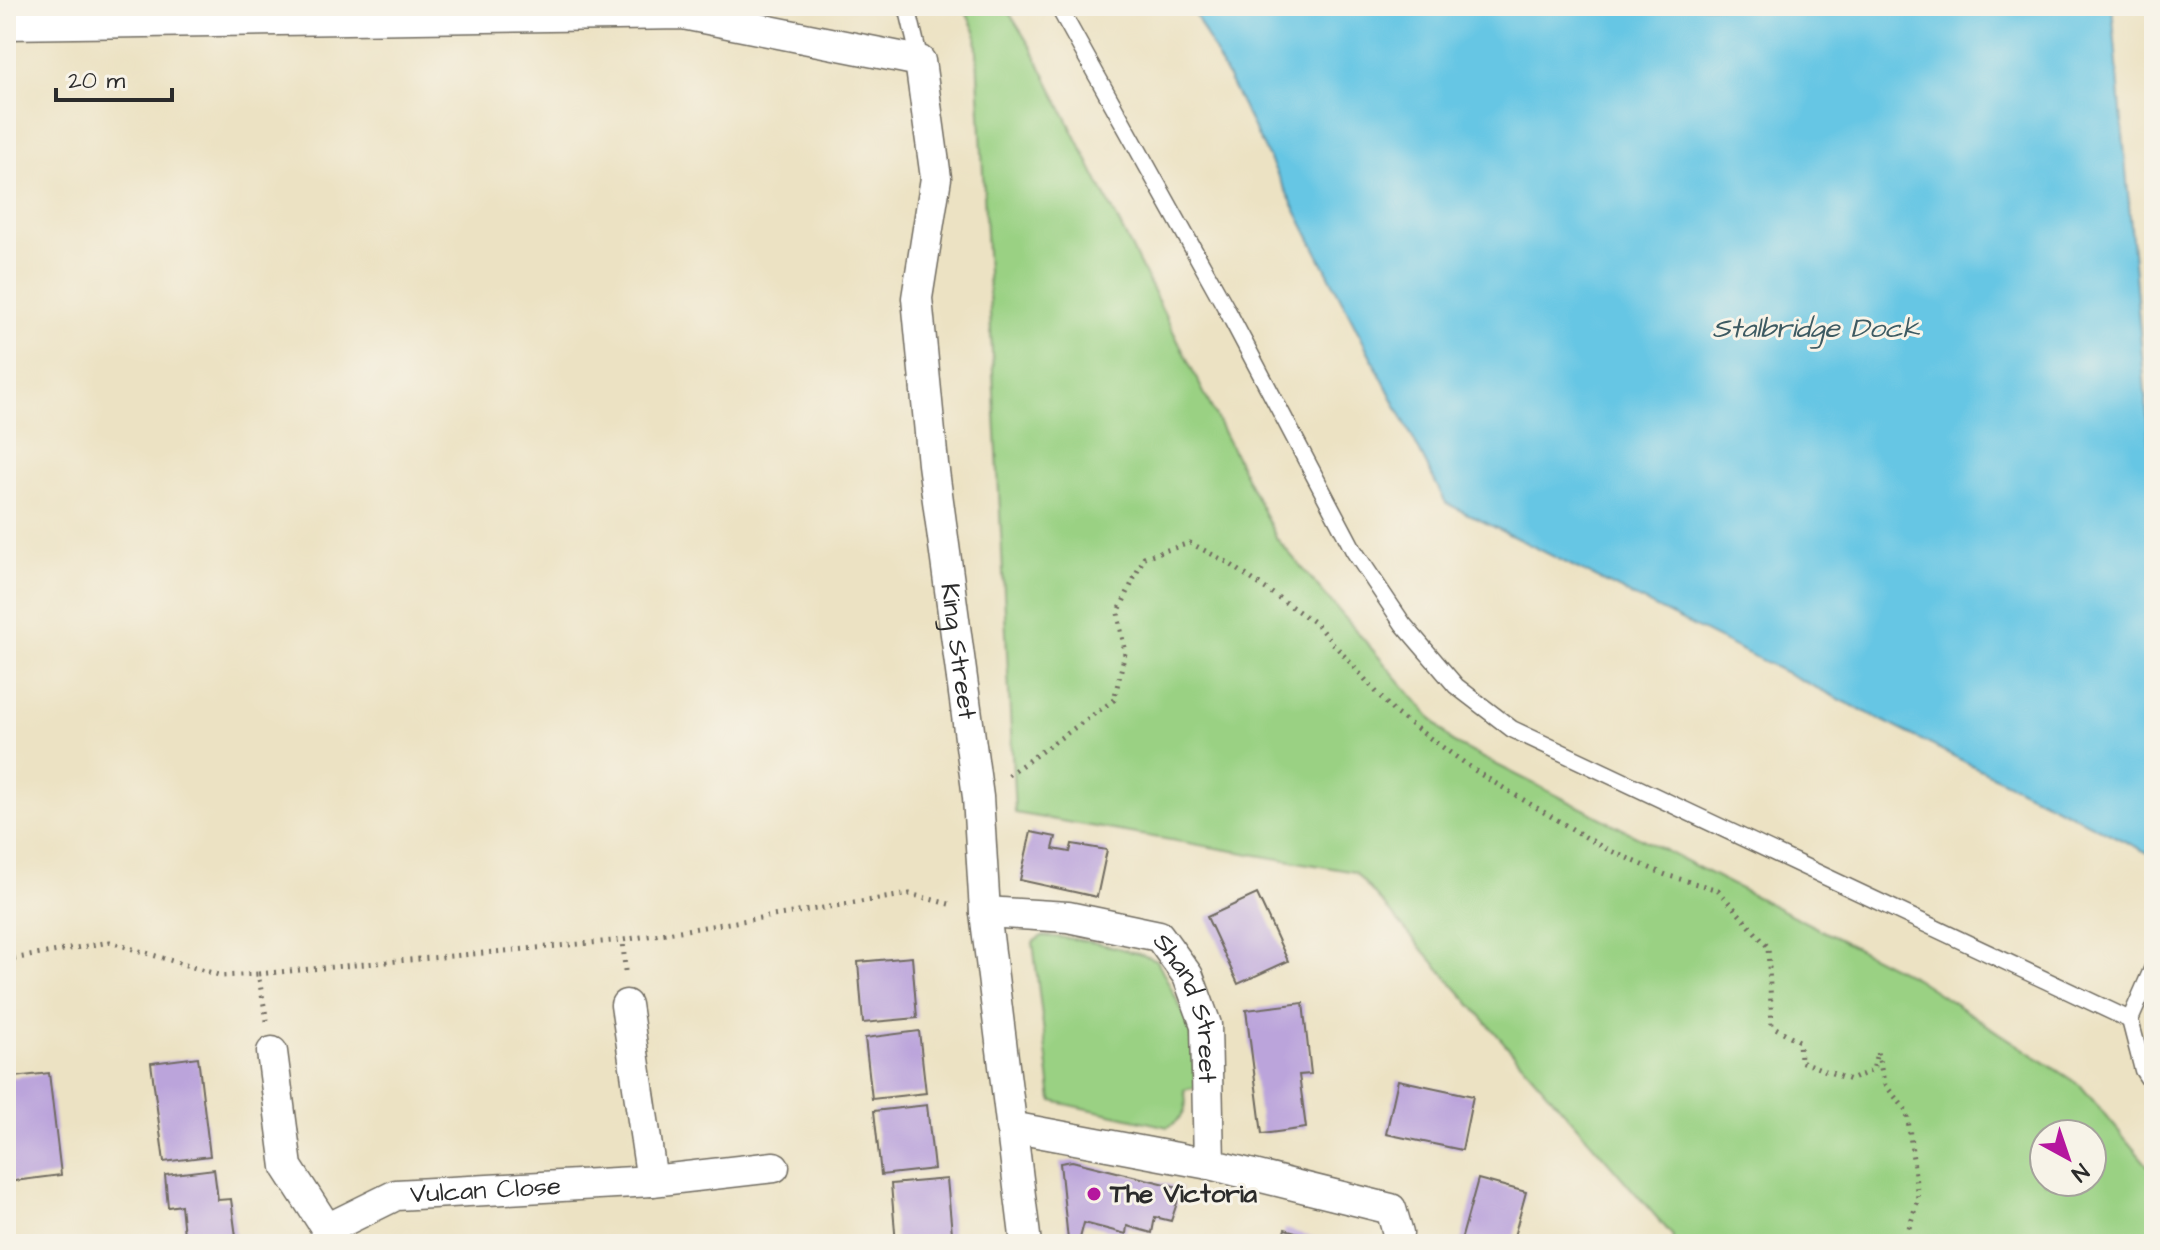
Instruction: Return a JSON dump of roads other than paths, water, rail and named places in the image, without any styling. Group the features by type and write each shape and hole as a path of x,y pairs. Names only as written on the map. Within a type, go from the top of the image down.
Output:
{"street":[{"path":"6,24 683,10 920,61"},
{"name":"King Street","path":"920,61 936,178 917,298 933,464 978,797 985,912 1026,1244"},
{"name":"Shand Street","path":"985,912 1068,917 1159,936 1188,976 1206,1025 1209,1164"},
{"path":"626,1005 652,1181"},
{"name":"Vulcan Close","path":"272,1052 287,1167 325,1236 396,1195 652,1181 774,1167"},
{"path":"1011,1127 1209,1164 1391,1209 1398,1233 1395,1244"}],"lane":[{"path":"907,6 920,61"},
{"path":"1058,6 1226,308 1354,551 1403,624 1456,686 1512,729 2130,1020"},
{"path":"2154,965 2130,1020 2143,1070 2154,1087"}],"water":[{"name":"Stalbridge Dock","path":"1191,6 2112,6 2154,496 2154,856 1446,503"}],"place":[{"name":"The Victoria","path":"1094,1194"}]}
